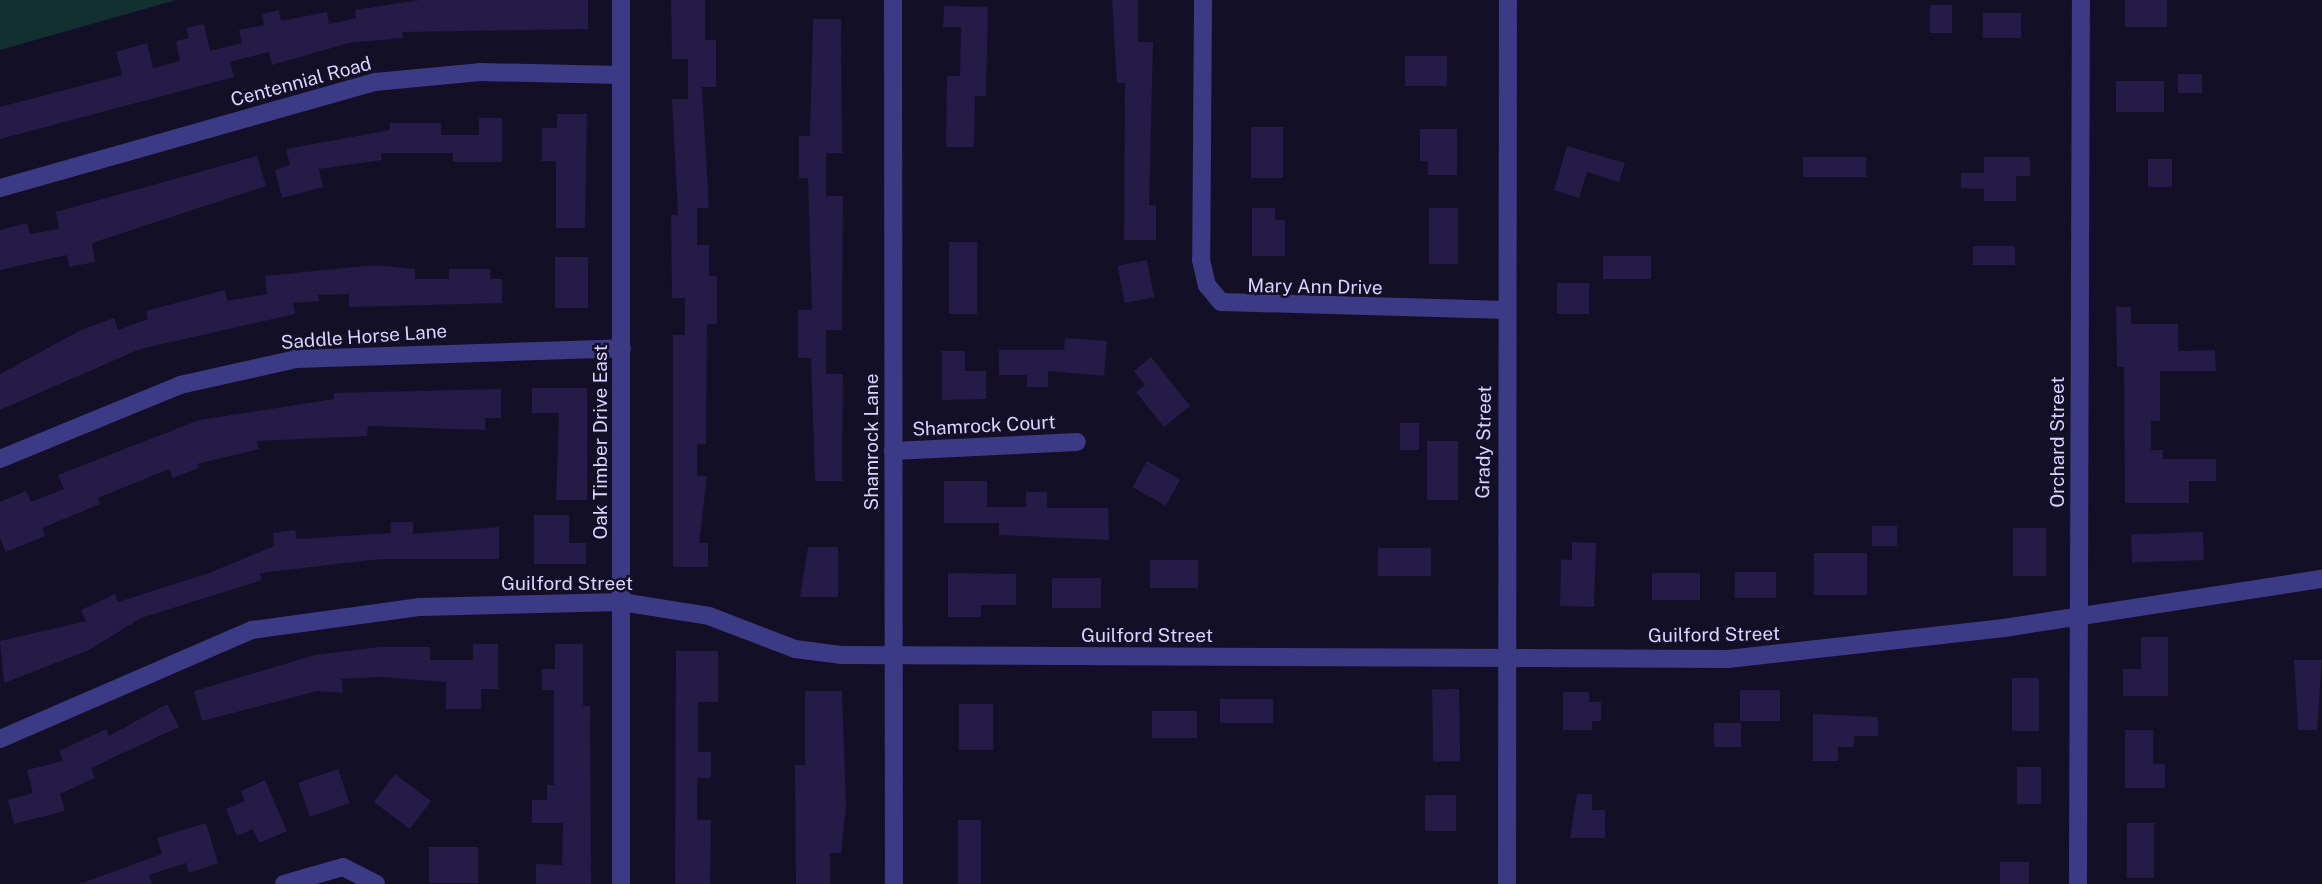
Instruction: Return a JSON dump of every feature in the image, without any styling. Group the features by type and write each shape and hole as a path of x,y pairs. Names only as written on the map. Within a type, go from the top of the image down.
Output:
{"street":[{"name":"Oak Timber Drive East","path":"621,0 621,884"},
{"name":"Shamrock Lane","path":"893,0 894,884"},
{"name":"Mary Ann Drive","path":"1203,0 1201,260 1207,285 1221,302 1243,308 1507,310"},
{"name":"Grady Street","path":"1507,884 1508,0"},
{"name":"Orchard Street","path":"2078,884 2081,0"},
{"name":"Centennial Road","path":"0,188 375,82 480,72 621,75"},
{"name":"Saddle Horse Lane","path":"0,459 180,385 296,359 622,348"},
{"name":"Shamrock Court","path":"893,451 1077,442"},
{"name":"Guilford Street","path":"0,739 252,630 420,607 621,602 709,615 795,649 894,657 1754,657 2322,579"},
{"path":"284,884 343,867 376,884"}],"green space":[{"path":"0,0 176,0 0,50"}],"building":[{"path":"420,0 588,0 588,29 402,32 403,38 349,43 272,65 269,52 230,62 234,77 0,139 0,107 122,75 116,52 147,43 153,68 180,61 176,41 189,38 186,28 204,24 210,51 242,43 239,30 264,25 262,14 279,10 281,21 327,12 329,24 356,18 355,10"},
{"path":"671,0 705,0 705,40 716,40 716,87 702,87 709,208 697,208 697,245 709,245 709,276 717,276 717,324 707,324 706,444 697,444 697,476 707,476 699,543 708,543 708,567 673,567 673,335 685,335 685,298 672,298 671,215 678,215 672,99 688,99 688,59 672,59"},
{"path":"1112,0 1138,0 1138,42 1153,42 1149,205 1156,205 1156,240 1124,240 1125,83 1117,83"},
{"path":"2125,0 2167,0 2167,27 2125,27"},
{"path":"1930,5 1952,5 1952,33 1930,33"},
{"path":"944,6 988,7 986,96 975,96 974,147 946,147 947,76 960,76 961,27 943,27"},
{"path":"1983,13 2021,13 2021,38 1983,38"},
{"path":"813,19 841,19 842,153 826,153 826,196 843,196 842,330 826,330 826,374 843,374 842,481 815,481 811,358 798,358 798,310 812,310 808,178 799,178 799,136 810,136"},
{"path":"1405,56 1447,56 1447,86 1405,86"},
{"path":"2178,74 2202,74 2202,93 2178,93"},
{"path":"2116,81 2164,81 2164,112 2116,112"},
{"path":"557,114 587,114 585,228 556,228 556,161 542,161 542,128 557,128"},
{"path":"479,118 502,118 502,162 453,162 453,153 381,153 382,160 319,169 323,187 282,198 275,170 290,165 286,149 390,130 390,123 441,123 441,135 479,135"},
{"path":"1251,127 1283,127 1283,178 1251,178"},
{"path":"1420,129 1457,129 1457,175 1428,175 1428,161 1420,161"},
{"path":"1567,146 1625,163 1619,182 1587,172 1579,198 1554,190"},
{"path":"257,156 266,186 92,243 95,262 69,267 67,255 0,270 0,230 27,223 30,234 59,229 56,212"},
{"path":"1803,157 1866,157 1866,177 1803,177"},
{"path":"1984,157 2030,157 2030,176 2016,176 2016,201 1984,201 1984,189 1961,188 1961,173 1984,173"},
{"path":"2148,159 2172,159 2172,187 2148,187"},
{"path":"1252,208 1275,208 1275,220 1285,220 1285,256 1252,256"},
{"path":"1429,208 1458,208 1458,264 1429,264"},
{"path":"949,242 977,242 977,314 949,314"},
{"path":"1973,246 2015,246 2015,265 1973,265"},
{"path":"1603,256 1651,256 1651,279 1603,279"},
{"path":"555,257 588,257 588,308 555,308"},
{"path":"1147,260 1154,297 1125,303 1118,266"},
{"path":"375,265 415,269 415,279 449,279 449,269 490,269 490,279 502,279 502,303 349,307 349,294 318,295 319,301 293,303 295,314 140,349 0,410 0,374 79,331 114,318 118,330 148,319 146,311 225,290 227,301 267,294 265,276"},
{"path":"1557,283 1589,283 1589,314 1557,314"},
{"path":"2116,307 2131,307 2131,324 2178,324 2178,351 2215,350 2216,371 2160,371 2160,421 2151,421 2151,450 2163,450 2163,459 2216,459 2216,481 2189,481 2189,503 2125,503 2124,367 2117,367"},
{"path":"1065,338 1107,341 1104,376 1048,371 1048,387 1027,387 1027,375 999,375 999,350 1064,350"},
{"path":"942,351 965,351 965,371 986,371 986,399 942,400"},
{"path":"1151,357 1190,406 1164,427 1136,392 1145,385 1134,371"},
{"path":"532,388 587,388 587,500 556,500 559,413 532,413"},
{"path":"501,389 501,418 485,418 485,430 368,426 367,436 257,441 259,449 197,464 199,468 173,478 169,469 98,498 100,504 42,528 45,536 6,552 0,538 0,502 26,491 31,502 64,489 58,475 199,420 334,399 334,393"},
{"path":"1400,423 1419,423 1419,450 1400,450"},
{"path":"1427,441 1458,441 1458,500 1427,500"},
{"path":"1147,461 1180,479 1166,506 1132,487"},
{"path":"944,481 987,481 987,507 1026,507 1026,492 1047,492 1047,508 1108,508 1109,540 999,535 999,523 944,523"},
{"path":"534,515 569,515 569,543 586,543 586,564 534,564"},
{"path":"391,522 413,522 413,534 499,527 499,559 380,559 260,573 262,580 141,618 89,650 4,683 0,641 86,621 81,610 115,594 118,602 209,573 274,546 273,533 295,530 297,539 391,533"},
{"path":"1872,526 1897,526 1897,546 1872,546"},
{"path":"2013,528 2046,528 2046,576 2013,576"},
{"path":"2203,532 2204,560 2132,562 2131,535"},
{"path":"1572,542 1596,543 1594,607 1560,606 1561,559 1572,560"},
{"path":"808,547 838,547 838,597 800,597"},
{"path":"1378,548 1431,548 1431,576 1378,576"},
{"path":"1814,553 1867,553 1867,595 1814,595"},
{"path":"1150,560 1198,560 1198,588 1150,588"},
{"path":"1735,572 1776,572 1776,598 1735,598"},
{"path":"948,573 1016,574 1016,605 981,605 981,617 948,617"},
{"path":"1652,573 1700,573 1700,600 1652,600"},
{"path":"1052,578 1101,578 1101,608 1052,608"},
{"path":"2141,637 2168,637 2168,696 2123,696 2123,669 2141,669"},
{"path":"473,644 498,644 498,689 481,689 481,709 446,709 446,682 379,677 342,679 343,693 317,691 202,721 194,691 315,655 379,647 430,647 430,660 473,660"},
{"path":"555,644 583,644 583,706 590,706 591,884 536,884 536,864 562,865 563,823 532,823 532,800 547,800 547,785 554,785 554,690 542,690 542,669 555,669"},
{"path":"676,651 718,651 718,702 698,702 698,752 711,752 711,778 697,778 697,820 711,820 710,884 675,884"},
{"path":"2294,660 2322,660 2317,730 2298,730"},
{"path":"2012,678 2039,678 2039,731 2012,731"},
{"path":"1432,689 1459,689 1460,761 1433,761"},
{"path":"1740,690 1780,690 1780,721 1740,721"},
{"path":"805,691 842,691 846,805 841,853 830,853 830,884 796,884 795,765 805,765"},
{"path":"1563,692 1589,692 1589,702 1601,702 1601,721 1592,721 1592,730 1563,730"},
{"path":"1220,699 1273,699 1273,723 1220,723"},
{"path":"167,704 179,727 91,768 95,778 60,794 65,811 14,824 8,800 33,793 27,770 63,761 59,751 106,729 109,736"},
{"path":"959,704 993,704 993,750 959,750"},
{"path":"1152,711 1197,711 1197,738 1152,738"},
{"path":"1813,714 1878,717 1878,736 1854,736 1854,747 1838,747 1838,761 1813,761"},
{"path":"1714,723 1741,723 1741,747 1714,747"},
{"path":"2125,730 2153,730 2153,764 2165,764 2165,788 2125,788"},
{"path":"2017,767 2041,767 2041,804 2017,804"},
{"path":"338,769 350,803 310,817 298,783"},
{"path":"395,774 431,801 410,829 374,802"},
{"path":"265,780 287,831 259,843 253,829 237,836 226,809 245,801 241,791"},
{"path":"1577,794 1592,794 1592,810 1605,810 1605,838 1570,838"},
{"path":"1425,795 1456,795 1456,831 1425,831"},
{"path":"958,820 981,820 981,884 958,884"},
{"path":"206,823 218,863 189,873 186,863 149,875 152,884 79,884 162,854 157,838"},
{"path":"2127,823 2154,823 2154,878 2127,878"},
{"path":"429,847 478,847 478,883 429,883"},
{"path":"2000,862 2029,862 2029,884 2000,884"}]}
